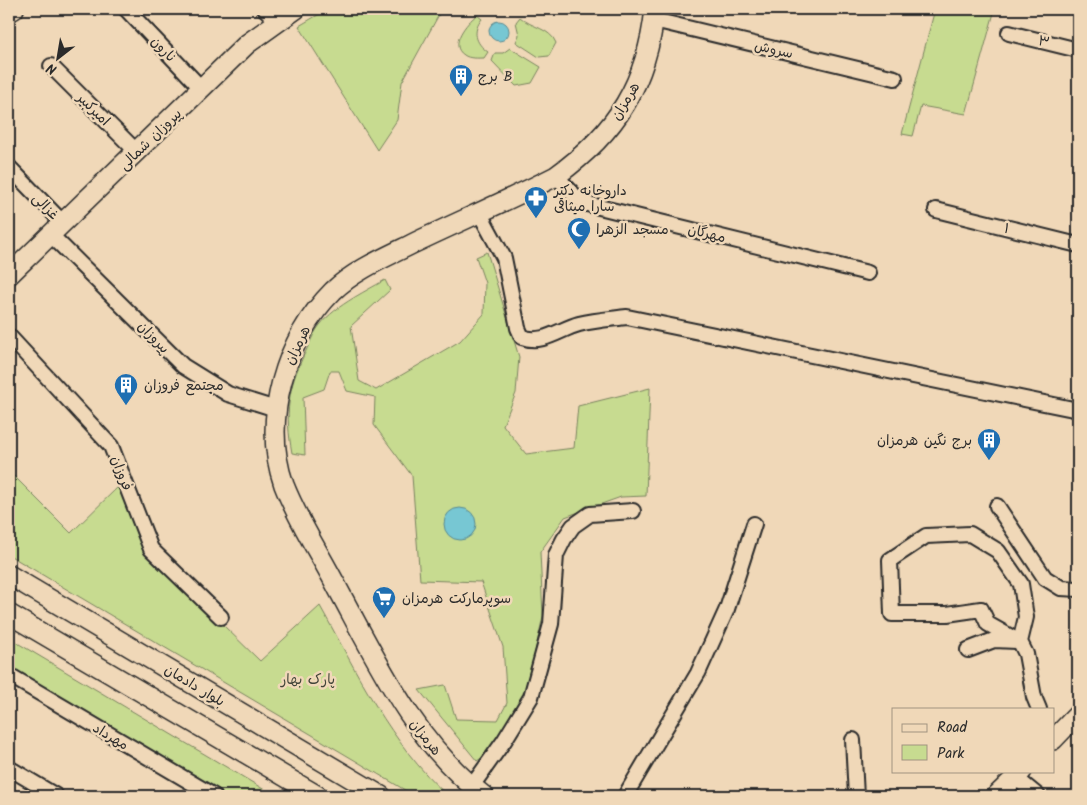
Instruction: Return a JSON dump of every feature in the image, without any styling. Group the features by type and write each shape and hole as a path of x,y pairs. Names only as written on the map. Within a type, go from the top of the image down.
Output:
{"street":[{"path":"9,12 14,9"},
{"name":"نارون","path":"126,9 202,89"},
{"name":"پیروزان شمالی","path":"9,275 202,89 247,44 271,15 296,9"},
{"name":"سروش","path":"654,15 895,78"},
{"name":"هرمزان","path":"478,791 438,754 402,705 302,524 284,484 278,463 275,438 276,410 287,362 300,334 314,313 334,291 354,275 387,257 479,212 515,198 556,176 595,144 630,97 647,60 654,15"},
{"name":"۳","path":"1010,33 1078,50"},
{"name":"امیرکبیر","path":"51,66 137,152"},
{"name":"غزالی","path":"9,167 57,229"},
{"name":"مهرگان","path":"556,176 577,198 587,204 868,272"},
{"name":"۱","path":"936,210 1078,245"},
{"path":"479,212 504,258 518,328 522,337 528,339 541,340 579,324 627,317 1078,410"},
{"name":"پیروزان","path":"57,229 183,366 228,394 276,410"},
{"name":"فروزان","path":"9,336 111,446 151,548 221,617"},
{"path":"997,506 1045,578 1061,588 1078,589"},
{"path":"478,791 504,741 531,697 551,624 556,555 564,539 573,526 590,514 634,511"},
{"path":"625,796 698,673 727,609 754,524"},
{"path":"1020,642 1026,617 1021,584 998,551 970,534 926,536 890,560 892,614 947,614 981,609 988,624 1020,642 1026,654 1034,698 1039,708"},
{"name":"بلوار دادمان","path":"10,578 381,796"},
{"path":"9,614 318,796"},
{"path":"968,650 994,640 1020,642"},
{"name":"مهرداد","path":"9,675 214,796"},
{"path":"1054,739 1078,714"},
{"path":"853,740 856,796"},
{"path":"9,768 56,796"},
{"path":"996,796 1019,774 1038,796"}],"green space":[{"path":"328,9 442,9 402,82 397,120 377,150 299,26"},
{"path":"935,9 995,9 966,114 921,106 913,136 902,134"},
{"path":"477,15 482,19 477,28 476,37 480,45 488,52 484,58 466,56 460,51 458,46 458,40 464,28"},
{"path":"520,17 550,34 553,38 556,43 549,56 539,57 516,42 519,35 516,22"},
{"path":"510,48 541,67 532,83 516,86 492,61 495,53 503,53"},
{"path":"487,252 519,357 516,393 503,425 526,454 574,448 578,406 650,388 646,496 621,497 565,517 540,552 543,616 524,701 489,753 477,761 419,690 445,685 456,719 498,720 507,703 503,647 481,582 420,580 412,476 374,425 375,397 347,391 339,371 330,371 324,389 303,397 305,455 292,453 288,414 294,378 317,329 339,307 385,280 390,290 351,326 359,381 376,390 460,341 484,314 485,283 476,257"},
{"name":"پارک بهار","path":"9,471 71,533 121,484 144,548 260,661 320,606 361,681 392,730 427,776 448,796 415,796 9,555"},
{"path":"9,638 275,796 225,796 9,670"}],"water":[{"path":"499,21 506,24 509,31 506,38 499,41 492,38 489,31 492,24"},
{"path":"460,508 466,509 471,513 475,518 475,530 471,535 466,539 460,540 454,539 449,535 445,530 444,524 445,518 449,513 454,509"}],"place":[{"name":"برج B","path":"461,97"},
{"name":"داروخانه دکتر سارا میثاقی","path":"536,219"},
{"name":"مسجد الزهرا","path":"579,250"},
{"name":"مجتمع فروزان","path":"126,406"},
{"name":"برج نگین هرمزان","path":"989,461"},
{"name":"سوپرمارکت هرمزان","path":"384,619"}]}
